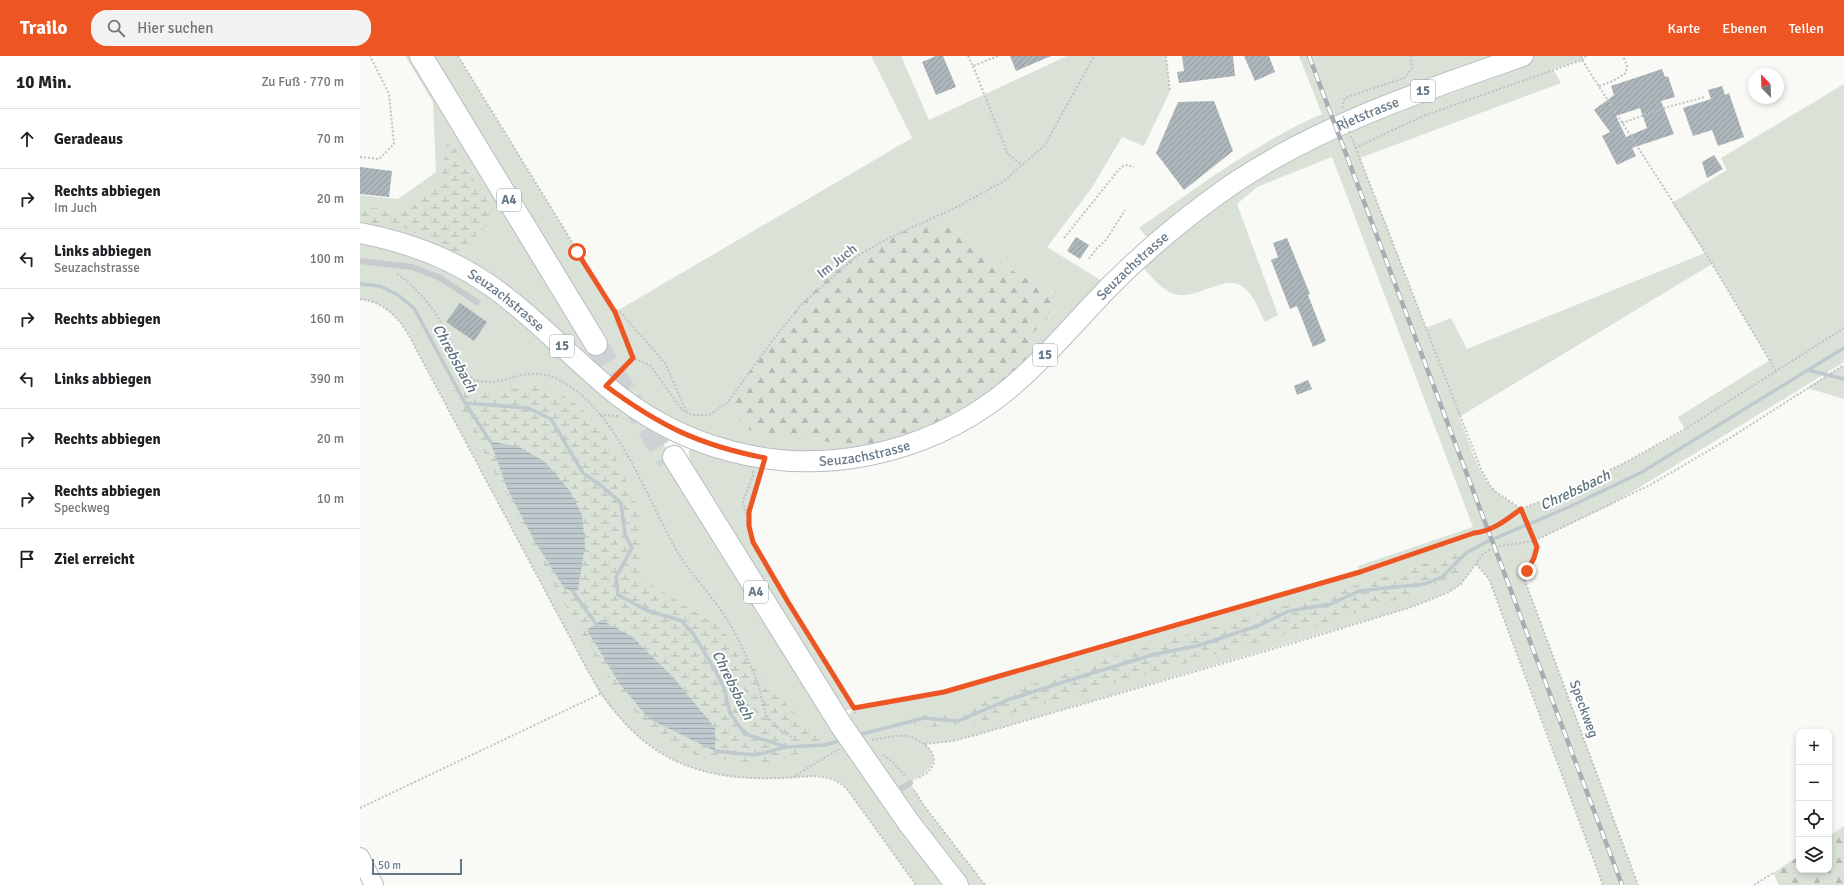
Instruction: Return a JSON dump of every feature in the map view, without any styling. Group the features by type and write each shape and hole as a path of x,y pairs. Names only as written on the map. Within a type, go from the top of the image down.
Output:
{"highway":[{"name":"A4","path":"421,56 599,342 429,56"},
{"name":"A4","path":"670,459 838,727 864,753 948,885"},
{"name":"A4","path":"864,753 890,796 957,885"}],"main road":[{"name":"Rietstrasse","path":"1325,132 1399,100 1523,56"},
{"name":"Seuzachstrasse","path":"360,233 420,248 469,272 518,306 606,386 638,409 668,427 730,451 765,458 795,461 827,461 890,451 917,442 960,422 979,411 1019,380 1136,260 1187,217 1232,184 1325,132"}],"street":[{"path":"360,857 374,885"}],"lane":[{"path":"360,261 412,267 440,278 478,302"},
{"path":"890,796 910,783"}],"path":[{"path":"360,157 379,159 394,144 389,94 370,56"},
{"path":"458,56 612,307 633,358 650,365 675,402 687,413"},
{"path":"968,56 1008,154 1022,166"},
{"path":"972,66 998,56"},
{"name":"Im Juch","path":"687,413 700,416 710,415 727,403 773,340 801,305 857,256 889,238 957,208 1004,181 1022,166 1045,145 1094,56"},
{"path":"1166,56 1170,91"},
{"path":"1411,56 1413,64 1409,74 1404,78 1347,97 1342,105 1343,116 1481,469 1490,486 1496,492 1521,509 1534,541"},
{"path":"1580,56 1705,252 1776,371"},
{"path":"1356,148 1423,116 1582,60 1586,56"},
{"path":"1599,86 1613,81 1626,72 1627,66 1623,56"},
{"path":"1622,123 1664,108 1705,97"},
{"path":"1064,238 1121,167 1127,165 1134,167"},
{"path":"1089,259 1097,248 1106,240 1125,210"},
{"path":"378,262 408,282 431,307 464,370 476,381 491,382 526,373 545,375 556,378 584,397 612,430 637,472 666,533 688,568 728,621 757,683 764,711 777,728 792,737"},
{"path":"360,299 376,303 388,310 398,319 407,332 600,694 621,720 644,742 666,756 698,770 718,775 745,778 826,777 840,782 847,789 916,885"},
{"path":"612,307 621,313 665,363 687,413"},
{"path":"765,458 749,512 749,526 753,542 784,596 854,708 944,692 1360,572 1474,533 1484,532 1496,527 1521,509 1568,491 1628,461 1685,429 1844,328"},
{"path":"606,386 633,358"},
{"path":"910,783 928,772 932,766 932,754 925,744 953,741 976,735 1412,607 1449,592 1461,584 1482,555 1499,546 1534,541 1609,506 1690,462 1844,365"},
{"name":"Speckweg","path":"1534,541 1536,553 1527,571 1526,581 1638,885"},
{"path":"1476,564 1489,579 1603,885"},
{"path":"360,808 600,694"},
{"path":"864,753 893,762 910,783 925,807 985,885"},
{"path":"1754,885 1773,873"}],"green space":[{"path":"405,56 458,56 615,312 912,138 871,56 901,56 929,120 1067,56 1166,56 1170,91 1144,146 1122,137 1091,189 1047,247 1110,286 1049,350 1027,339 1060,307 1056,292 1019,275 958,232 889,238 857,256 801,305 773,340 890,451 765,458 750,508 752,531 762,559 855,708 944,692 1359,572 1358,566 1473,527 1332,157 1257,187 1237,204 1278,315 1265,322 1251,295 1247,290 1235,283 1227,283 1191,294 1179,295 1161,286 1136,260 1154,245 1139,228 1228,166 1274,138 1322,114 1299,56 1581,56 1582,60 1553,69 1561,83 1360,158 1426,328 1451,318 1467,349 1705,253 1672,203 1727,170 1721,158 1844,84 1844,362 1609,506 1534,541 1536,552 1527,570 1525,581 1638,885 1603,885 1489,579 1476,564 1461,584 1449,592 1412,607 976,735 953,741 926,744 931,751 933,763 927,771 910,783 925,807 985,885 916,885 847,789 832,778 808,777 768,779 741,778 716,774 693,768 672,759 653,748 617,715 600,694 407,332 393,314 375,303 360,299 360,195 398,199 436,172 433,102","holes":["1712,264 1770,360 1678,417 1685,430 1584,483 1521,509 1494,490 1481,472 1459,417","629,404 698,441 689,450 689,458 758,581 842,712 854,708 842,725 674,457"]},
{"path":"448,137 496,216 458,253 398,225 360,222 360,207 410,210 442,176"},
{"path":"929,221 958,232 1019,275 1056,292 1060,306 1027,339 1049,350 1019,380 890,451 748,430 727,403 770,343 802,304 819,286 858,255 883,241"},
{"path":"1844,365 1844,399 1807,388"},
{"path":"541,384 571,400 602,426 639,511 640,578 718,626 774,691 825,745 765,764 699,757 654,732 616,691 573,620 451,390 494,391"},
{"path":"1466,553 1458,573 1420,592 1334,620 977,723 929,727 911,724 915,714 954,715 997,695 1059,676 1118,655 1411,569 1449,554"},
{"path":"1844,826 1844,885 1779,885 1773,873 1796,858 1796,873 1832,873 1832,834"}],"shaded area":[{"path":"490,441 519,447 544,461 570,491 582,515 585,545 578,590 573,592 564,588 534,540 507,488"},
{"path":"601,620 631,636 673,677 715,728 715,751 649,719 619,683 587,630"}],"building":[{"path":"936,56 943,56 956,87 936,95 922,62"},
{"path":"1010,56 1051,56 1016,71"},
{"path":"1182,56 1233,56 1235,76 1179,83 1177,72 1184,71"},
{"path":"1244,56 1269,56 1275,72 1255,81"},
{"path":"1662,69 1665,77 1668,76 1675,97 1661,101 1674,134 1632,148 1636,156 1617,165 1602,136 1610,132 1594,110 1614,95 1611,86","holes":["1640,108 1647,128 1626,137 1616,116"]},
{"path":"1722,86 1725,95 1729,93 1744,137 1718,146 1712,130 1693,136 1683,108 1711,99 1708,90"},
{"path":"1214,101 1233,151 1184,190 1156,153 1178,102"},
{"path":"1714,155 1723,169 1707,178 1702,162"},
{"path":"360,167 392,171 389,197 360,194"},
{"path":"1076,237 1089,245 1080,259 1067,251"},
{"path":"1287,238 1310,294 1308,295 1326,341 1313,347 1297,306 1290,309 1271,260 1278,257 1273,243"},
{"path":"460,303 487,322 474,341 446,322"},
{"path":"1308,380 1312,389 1297,395 1294,386"}],"waterway":[{"name":"Chrebsbach","path":"360,284 380,286 398,295 414,308 465,403 528,408 551,419 583,473 603,487 621,503 625,535 632,548 616,577 618,595 646,610 682,621 694,635 716,672 724,688 730,713 745,734 787,747 825,745 842,740"},
{"name":"Chrebsbach","path":"858,735 924,718 958,721 1010,699 1155,654 1197,646 1260,625 1289,611 1331,604 1359,591 1425,584 1442,577 1466,553 1484,543 1569,507 1642,472 1844,348"},
{"path":"1808,370 1844,379"},
{"path":"465,403 490,441"},
{"path":"573,592 596,624"},
{"path":"715,751 755,755 786,747"}],"tunnel":[{"path":"596,344 668,461"}],"railway":[{"path":"1309,56 1622,885"}],"route":[{"path":"577,252 615,312 633,358 606,386 628,402 668,427 730,451 765,458 752,497 749,512 749,526 753,542 788,602 854,708 944,692 1360,572 1474,533 1484,532 1496,527 1521,509 1537,547 1534,558 1527,571"}]}
